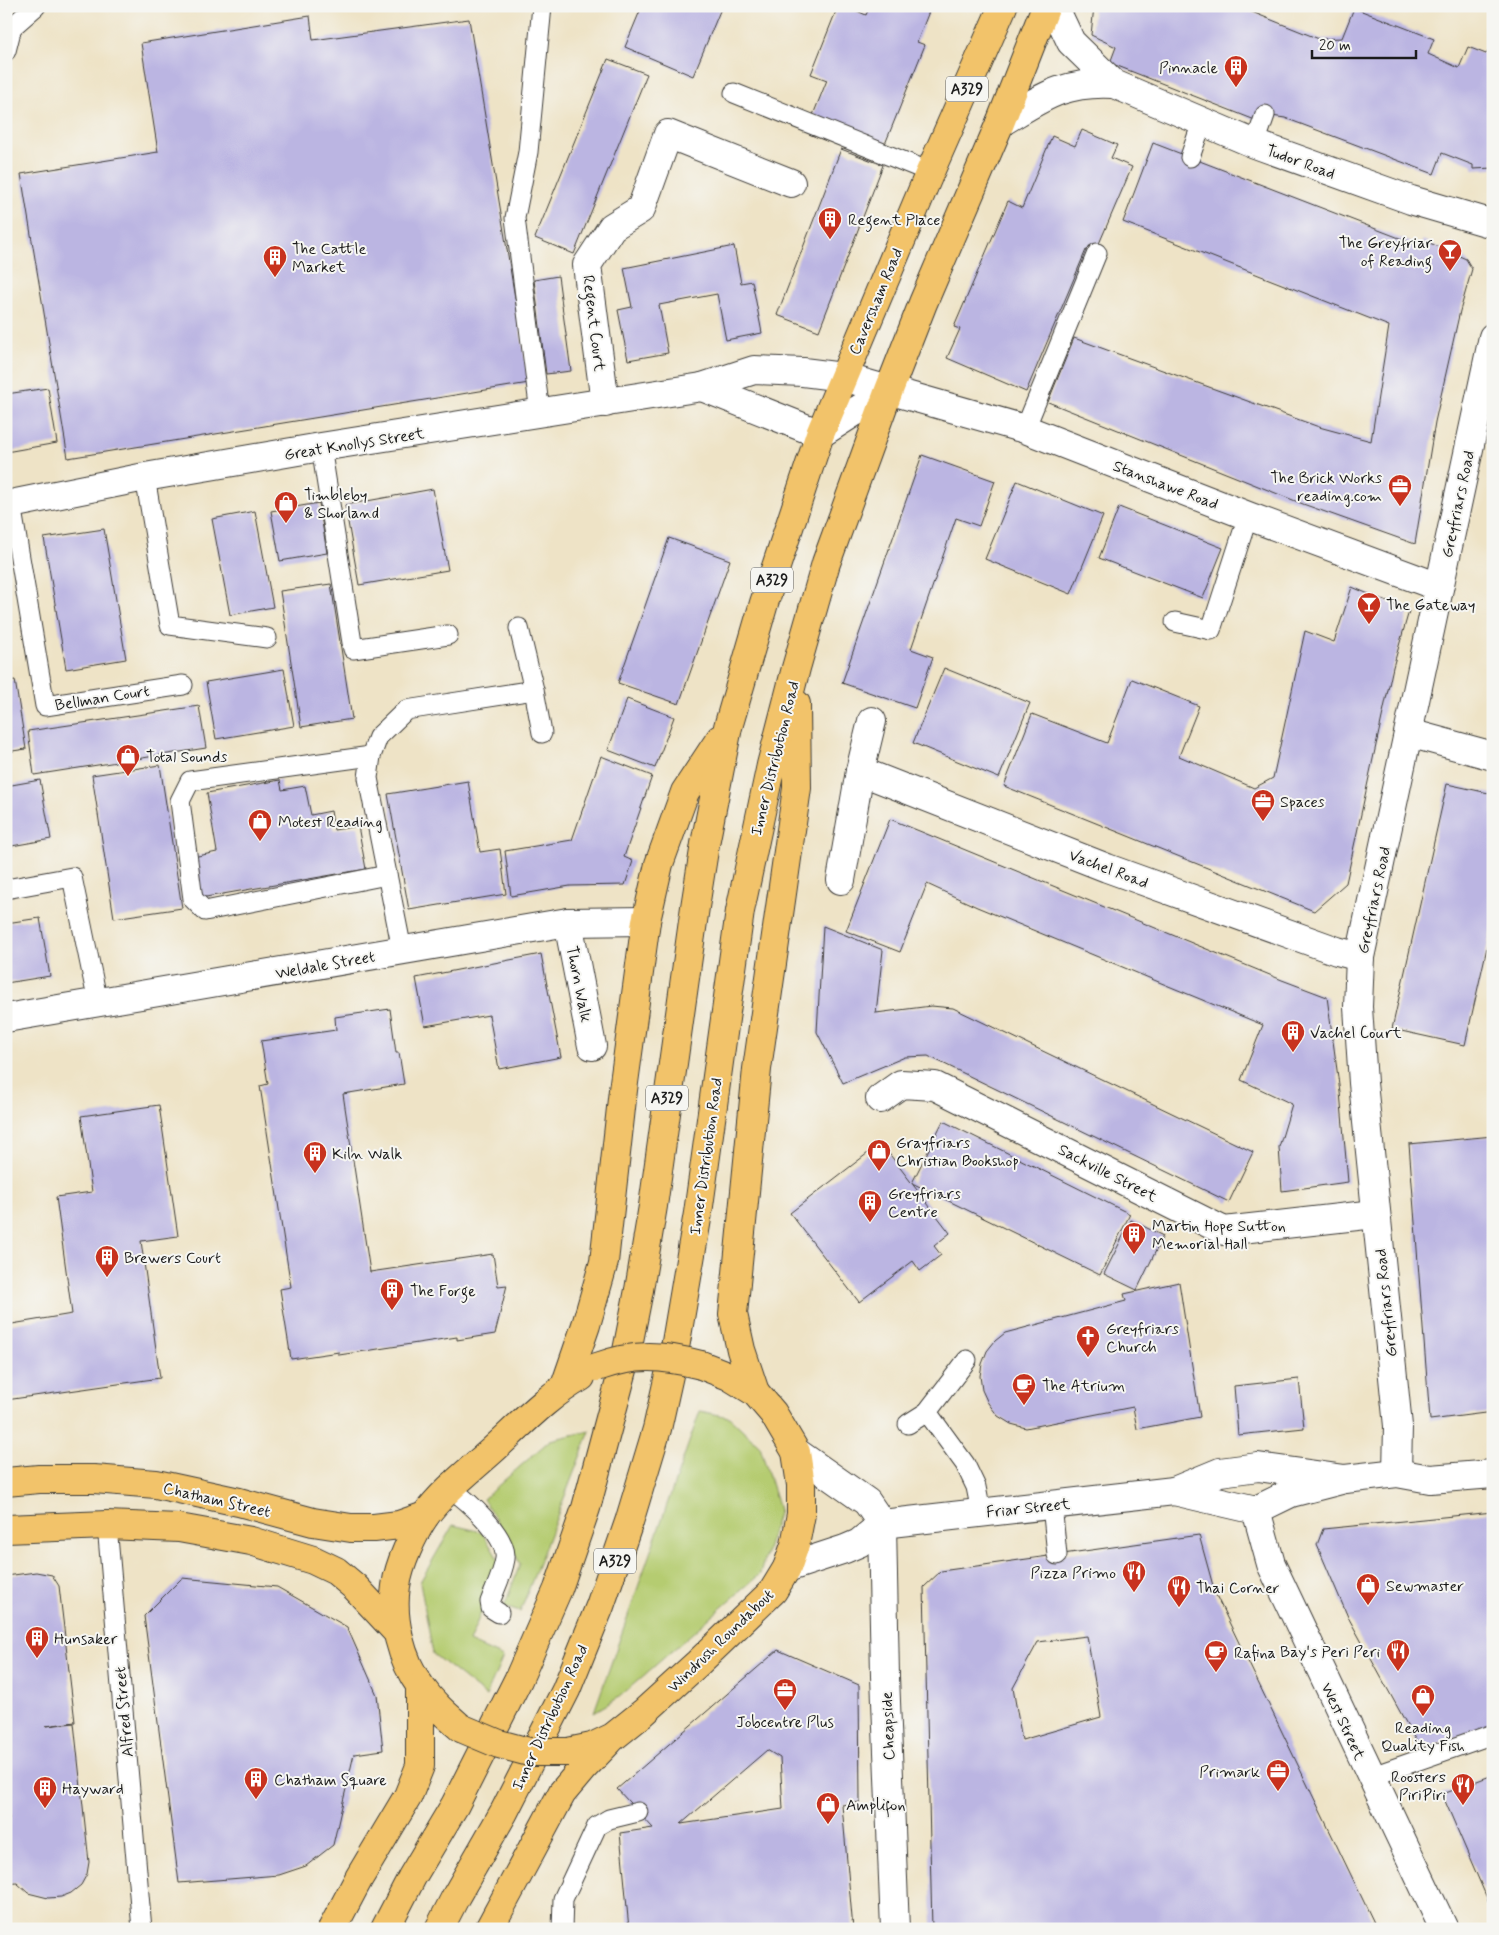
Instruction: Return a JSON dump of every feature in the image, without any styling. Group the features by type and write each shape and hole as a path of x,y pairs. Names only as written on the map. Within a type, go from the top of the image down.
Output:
{"main road":[{"name":"Caversham Road","path":"844,377 930,172 1003,6"},
{"name":"A329","path":"1000,123 1046,6"},
{"name":"Inner Distribution Road","path":"439,1929 504,1812 566,1690 629,1522 657,1429 675,1348 698,1213 740,911 770,765 826,563 901,359 1000,123"},
{"name":"A329","path":"384,1929 454,1805 518,1680 558,1589 586,1508 624,1366 639,1290 653,1206 695,907 705,844 728,727 764,603 820,434 844,377"},
{"path":"756,1392 741,1350 733,1314 757,1069 797,788 796,668"},
{"path":"566,1386 604,1262 623,1090 646,921 658,864 685,792 728,727"},
{"name":"Windrush Roundabout","path":"641,1356 666,1357 701,1365 728,1376 756,1392 773,1413 796,1452 801,1484 801,1514 795,1545 787,1568 773,1592 698,1663 612,1738 592,1747 568,1752 529,1752 499,1744 461,1728 442,1712 420,1687 408,1665 398,1633 395,1611 396,1586 412,1539 425,1516 450,1488 546,1401 566,1386 598,1367 617,1360 641,1356"},
{"name":"Chatham Street","path":"6,1482 39,1479 94,1479 156,1484 239,1502 313,1522 351,1528 399,1525 425,1516"},
{"name":"Chatham Street","path":"6,1529 107,1525 179,1528 251,1542 313,1560 336,1571 355,1587 398,1633"},
{"path":"332,1929 359,1878 408,1796 420,1766 420,1687"},
{"path":"489,1929 562,1793 612,1738"}],"street":[{"name":"Tudor Road","path":"1054,6 1071,42 1114,84"},
{"name":"Tudor Road","path":"1000,123 1043,97 1061,89 1096,83 1114,84 1255,144 1411,200 1493,224"},
{"name":"Regent Court","path":"605,403 587,265 612,227 641,210 668,134 791,183"},
{"name":"Greyfriars Road","path":"1397,1473 1398,1426 1375,1214 1358,1007 1360,957 1493,337"},
{"name":"Great Knollys Street","path":"9,504 145,477 702,386 754,370 802,372 844,377 889,390"},
{"path":"702,386 820,434 889,390"},
{"name":"Stanshawe Road","path":"889,390 1025,429 1248,516 1439,587"},
{"path":"841,880 860,771 872,720"},
{"path":"1409,733 1493,756"},
{"name":"Vachel Road","path":"860,771 1107,868 1336,951 1360,957"},
{"name":"Weldale Street","path":"6,1018 568,922 646,921"},
{"name":"Thorn Walk","path":"568,922 592,1046"},
{"name":"Sackville Street","path":"880,1099 901,1084 935,1086 1224,1231 1375,1214"},
{"path":"787,1568 859,1543 882,1524 867,1502 796,1452"},
{"name":"Friar Street","path":"882,1524 1174,1492 1220,1472 1258,1467 1345,1479"},
{"name":"Friar Street","path":"1174,1492 1256,1510 1291,1493 1345,1479 1397,1473 1430,1479 1493,1474"},
{"name":"West Street","path":"1256,1510 1271,1564 1370,1777 1444,1929"},
{"name":"Cheapside","path":"882,1524 885,1676 895,1929"}],"lane":[{"path":"6,51 12,27 36,6"},
{"path":"540,413 515,218 528,152 542,6"},
{"path":"734,93 930,172"},
{"path":"1255,144 1265,115"},
{"path":"1190,157 1202,122"},
{"path":"1025,429 1097,253"},
{"path":"321,448 352,649 448,635"},
{"path":"145,477 170,624 267,638"},
{"name":"Bellman Court","path":"9,504 45,706 183,685"},
{"path":"1175,622 1211,630 1248,516"},
{"path":"519,628 542,733"},
{"path":"402,950 368,778 371,756 378,737 406,710 534,690"},
{"path":"371,756 190,782 180,801 193,899 205,911 387,875"},
{"path":"6,889 72,878 98,1003"},
{"path":"908,1424 928,1412 967,1360"},
{"path":"928,1412 965,1464 976,1487 981,1512"},
{"path":"450,1488 468,1501 500,1539 506,1557 490,1602 491,1608 499,1613"},
{"path":"1052,1505 1057,1555"},
{"name":"Alfred Street","path":"107,1525 142,1929"},
{"path":"1370,1777 1493,1734"},
{"path":"562,1929 563,1899 597,1826 609,1818 638,1812"}],"green space":[{"path":"700,1411 729,1417 760,1446 779,1510 760,1574 618,1698 594,1712"},
{"path":"590,1431 520,1612 504,1607 520,1564 506,1536 483,1499 550,1440"},
{"path":"453,1525 482,1532 501,1564 469,1642 503,1657 486,1696 433,1654 420,1582"}],"building":[{"path":"642,6 722,6 693,76 625,47"},
{"path":"838,6 846,6 866,15 870,6 924,6 930,9 917,42 925,45 885,144 813,115 827,80 811,74"},
{"path":"1094,6 1237,6 1319,39 1342,38 1354,8 1434,39 1428,54 1459,68 1468,47 1486,54 1493,46 1493,168 1473,169 1473,165 1442,153 1434,174 1285,118 1265,115 1255,120 1110,63 1116,47 1091,35"},
{"name":"The Cattle Market","path":"310,16 313,40 469,19 529,383 68,458 21,174 158,152 141,43"},
{"path":"608,59 647,74 574,254 535,238"},
{"path":"1082,130 1117,145 1111,158 1132,167 1095,253 1086,250 1026,392 947,358 960,329 954,327 1008,201 1022,208 1052,136 1075,146"},
{"path":"1153,143 1420,246 1423,240 1466,259 1472,269 1460,311 1435,422 1415,544 1303,504 1048,402 1074,338 1319,427 1371,441 1389,326 1123,222"},
{"name":"Regent Place","path":"841,149 883,165 819,331 777,315"},
{"path":"734,246 741,283 752,281 762,333 726,340 717,294 659,305 668,353 628,360 618,310 632,307 624,268"},
{"path":"558,276 571,371 546,374 534,280"},
{"path":"48,388 57,443 6,452 6,394"},
{"path":"922,455 995,481 979,526 956,518 911,649 933,657 915,708 842,683"},
{"path":"1017,481 1103,516 1071,594 985,559"},
{"path":"433,489 448,570 359,585 345,505"},
{"path":"319,503 327,553 280,561 271,511"},
{"path":"1119,507 1223,548 1203,598 1099,558"},
{"path":"255,511 273,607 230,615 212,519"},
{"path":"104,529 126,659 66,669 44,538"},
{"path":"669,538 730,560 679,704 618,683"},
{"path":"331,584 352,719 301,727 280,591"},
{"path":"1352,587 1409,611 1393,667 1346,883 1314,911 1004,786 1032,714 1107,743 1132,679 1199,706 1179,756 1254,788 1273,778 1305,631 1334,642"},
{"path":"944,668 1030,703 999,778 913,743"},
{"path":"284,669 294,726 216,739 206,682"},
{"path":"15,680 26,749 6,752 6,681"},
{"path":"627,699 674,717 655,768 608,750"},
{"path":"199,706 206,748 34,775 28,731"},
{"path":"601,756 652,776 624,857 633,861 625,885 570,886 511,896 505,851 572,840"},
{"path":"160,765 182,908 114,918 92,775"},
{"path":"40,780 51,839 6,847 6,786"},
{"path":"280,780 282,790 305,786 311,815 331,811 334,830 358,826 366,869 200,898 193,857 217,852 207,793"},
{"path":"468,781 480,852 500,849 506,894 409,910 388,794"},
{"path":"1447,784 1493,794 1493,921 1465,1045 1392,1029"},
{"path":"890,819 1327,997 1340,1092 1348,1182 1282,1191 1279,1147 1292,1104 1241,1080 1263,1025 977,907 927,884 900,952 846,931"},
{"path":"40,918 50,976 6,983 6,923"},
{"path":"823,926 883,950 876,1013 931,1006 953,1008 1253,1152 1229,1202 928,1056 905,1057 843,1083 817,1032"},
{"path":"541,954 561,1057 499,1069 489,1015 425,1026 416,978"},
{"path":"390,1009 396,1053 399,1053 404,1084 343,1094 370,1272 493,1254 498,1286 507,1285 495,1334 457,1340 457,1337 339,1355 339,1352 291,1359 280,1289 291,1287 260,1086 268,1084 261,1041 336,1030 335,1017"},
{"name":"Brewers Court","path":"159,1105 178,1236 141,1241 160,1378 6,1400 6,1325 72,1314 56,1197 92,1192 81,1116"},
{"path":"943,1121 1130,1214 1100,1275 912,1183"},
{"path":"1493,1136 1493,1412 1430,1420 1409,1144"},
{"name":"Greyfriars Centre","path":"881,1143 950,1233 934,1246 941,1255 920,1271 913,1261 859,1302 790,1213"},
{"name":"Martin Hope Sutton Memorial Hall","path":"1131,1220 1163,1236 1137,1290 1104,1274"},
{"name":"Greyfriars Church","path":"1179,1282 1200,1417 1137,1429 1133,1407 1026,1428 1011,1424 998,1416 988,1403 982,1390 980,1376 982,1364 987,1351 1005,1333 1126,1301 1124,1294"},
{"path":"1299,1379 1304,1428 1238,1435 1234,1386"},
{"path":"1493,1512 1493,1724 1421,1750 1348,1617 1317,1545 1323,1529"},
{"path":"1199,1535 1215,1593 1377,1929 932,1929 924,1587 941,1571","holes":["1087,1636 1101,1717 1022,1740 1013,1688 1038,1642"]},
{"path":"36,1572 52,1575 59,1586 75,1722 46,1726 74,1723 89,1862 87,1874 81,1885 71,1893 61,1897 48,1898 28,1893 17,1883 6,1884 6,1819 9,1819 6,1799 6,1576"},
{"path":"182,1578 277,1587 347,1627 377,1695 383,1750 354,1754 333,1845 306,1866 279,1875 179,1883 144,1616"},
{"path":"778,1650 859,1685 860,1802 842,1805 853,1929 629,1929 620,1833 653,1828 617,1789","holes":["767,1750 780,1758 783,1809 681,1824"]},
{"path":"1493,1775 1493,1912 1442,1794"}],"place":[{"name":"Pinnacle","path":"1236,88"},
{"name":"Regent Place","path":"830,240"},
{"name":"The Greyfriar of Reading","path":"1450,272"},
{"name":"The Cattle Market","path":"275,278"},
{"name":"The Brick Works reading.com","path":"1400,507"},
{"name":"Timbleby & Shorland","path":"286,524"},
{"name":"The Gateway","path":"1369,625"},
{"name":"Total Sounds","path":"128,777"},
{"name":"Spaces","path":"1263,822"},
{"name":"Motest Reading","path":"260,842"},
{"name":"Vachel Court","path":"1293,1053"},
{"name":"Grayfriars Christian Bookshop","path":"879,1172"},
{"name":"Kiln Walk","path":"315,1174"},
{"name":"Greyfriars Centre","path":"870,1223"},
{"name":"Martin Hope Sutton Memorial Hall","path":"1134,1255"},
{"name":"Brewers Court","path":"107,1278"},
{"name":"The Forge","path":"392,1311"},
{"name":"Greyfriars Church","path":"1088,1358"},
{"name":"The Atrium","path":"1024,1406"},
{"name":"Pizza Primo","path":"1134,1593"},
{"name":"Sewmaster","path":"1368,1606"},
{"name":"Thai Corner","path":"1179,1608"},
{"name":"Hunsaker","path":"37,1659"},
{"name":"Bay's Peri Peri","path":"1398,1672"},
{"name":"Rafina","path":"1216,1673"},
{"name":"Jobcentre Plus","path":"785,1711"},
{"name":"Reading Quality Fish","path":"1423,1717"},
{"name":"Primark","path":"1278,1792"},
{"name":"Chatham Square","path":"256,1800"},
{"name":"Roosters PiriPiri","path":"1463,1806"},
{"name":"Hayward","path":"45,1809"},
{"name":"Amplifon","path":"828,1825"}]}
